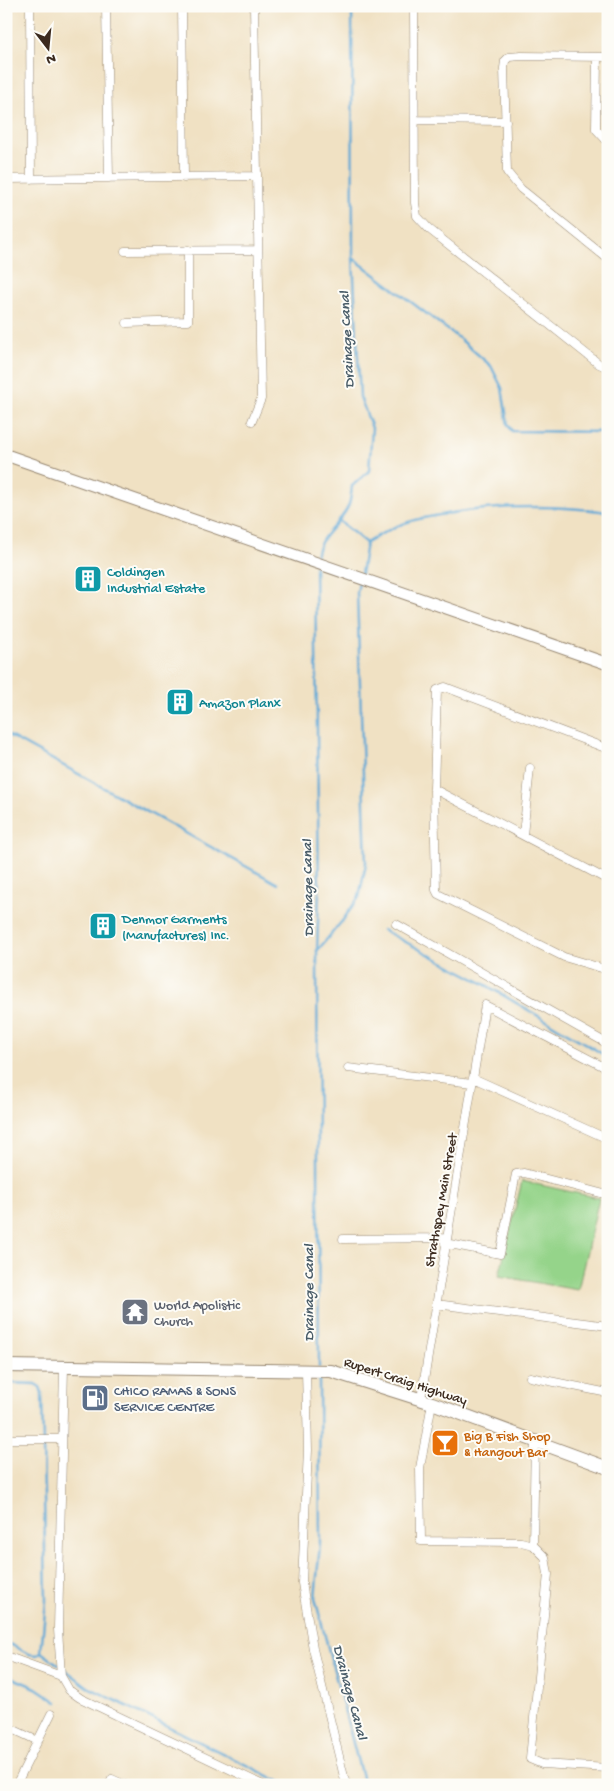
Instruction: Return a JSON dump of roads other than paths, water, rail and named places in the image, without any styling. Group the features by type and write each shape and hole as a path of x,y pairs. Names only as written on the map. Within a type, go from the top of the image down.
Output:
{"main road":[{"path":"6,455 608,664"},
{"name":"Rupert Craig Highway","path":"6,1366 331,1371 426,1401 608,1468"}],"street":[{"path":"30,6 30,179"},
{"path":"106,6 109,178"},
{"path":"182,6 184,178"},
{"path":"252,420 260,399 254,6"},
{"path":"414,6 415,203 418,216 428,228 599,364 608,368"},
{"path":"597,57 596,129 608,142"},
{"path":"608,57 510,58 505,61 504,68 507,172 511,180 608,259"},
{"path":"415,120 506,121"},
{"path":"6,180 256,176"},
{"path":"126,322 188,321 188,250"},
{"path":"125,251 258,250"},
{"path":"608,749 444,687 440,687 437,690 434,789 436,890 438,894 564,957 608,970"},
{"path":"523,835 530,768"},
{"path":"434,789 608,880"},
{"path":"396,924 608,1044"},
{"name":"Strathspey Main Street","path":"533,1545 521,1542 421,1541 420,1468 436,1304 485,1005 608,1070"},
{"path":"348,1068 473,1080 608,1139"},
{"path":"343,1239 445,1241 500,1254 516,1174 524,1173 608,1194"},
{"path":"436,1304 608,1326"},
{"path":"64,1367 58,1629 61,1676 69,1690 80,1698 263,1785"},
{"path":"309,1370 308,1450 302,1583 313,1649 346,1785"},
{"path":"530,1377 608,1394"},
{"path":"6,1439 62,1439"},
{"path":"535,1440 533,1545 545,1557 548,1574 530,1759 542,1764 608,1768"},
{"path":"6,1656 61,1676"},
{"path":"16,1785 51,1714"},
{"path":"6,1726 38,1741"},
{"path":"109,1785 112,1779 125,1785"}],"waterway":[{"name":"Drainage Canal","path":"316,558 320,544 347,509 352,486 369,471 372,428 360,397 353,258 352,6"},
{"path":"353,258 460,339 491,366 502,388 508,425 512,431 608,432"},
{"path":"338,520 366,543 391,529 412,521 472,510 530,507 608,512"},
{"path":"361,574 366,543"},
{"name":"Drainage Canal","path":"315,566 319,892 317,951 319,1367"},
{"path":"317,951 359,897 366,864 357,593 359,582"},
{"path":"6,734 278,884"},
{"path":"383,930 479,981 608,1057"},
{"name":"Drainage Canal","path":"319,1375 320,1544 315,1598 364,1785"},
{"path":"6,1383 35,1384 40,1387 42,1393 46,1601 41,1652 37,1655 29,1654 6,1642"},
{"path":"41,1652 59,1665"},
{"path":"63,1668 88,1687 287,1785"},
{"path":"6,1675 36,1688 57,1702"}],"place":[{"name":"Coldingen Industrial Estate","path":"88,579"},
{"name":"Amazon Planx","path":"180,702"},
{"name":"Denmor Garments (Manufactures) Inc.","path":"103,926"},
{"name":"World Apolistic Church","path":"135,1312"},
{"name":"CHICO RAMAS & SONS SERVICE CENTRE","path":"95,1398"},
{"name":"Big B Fish Shop & Hangout Bar","path":"445,1443"}]}
